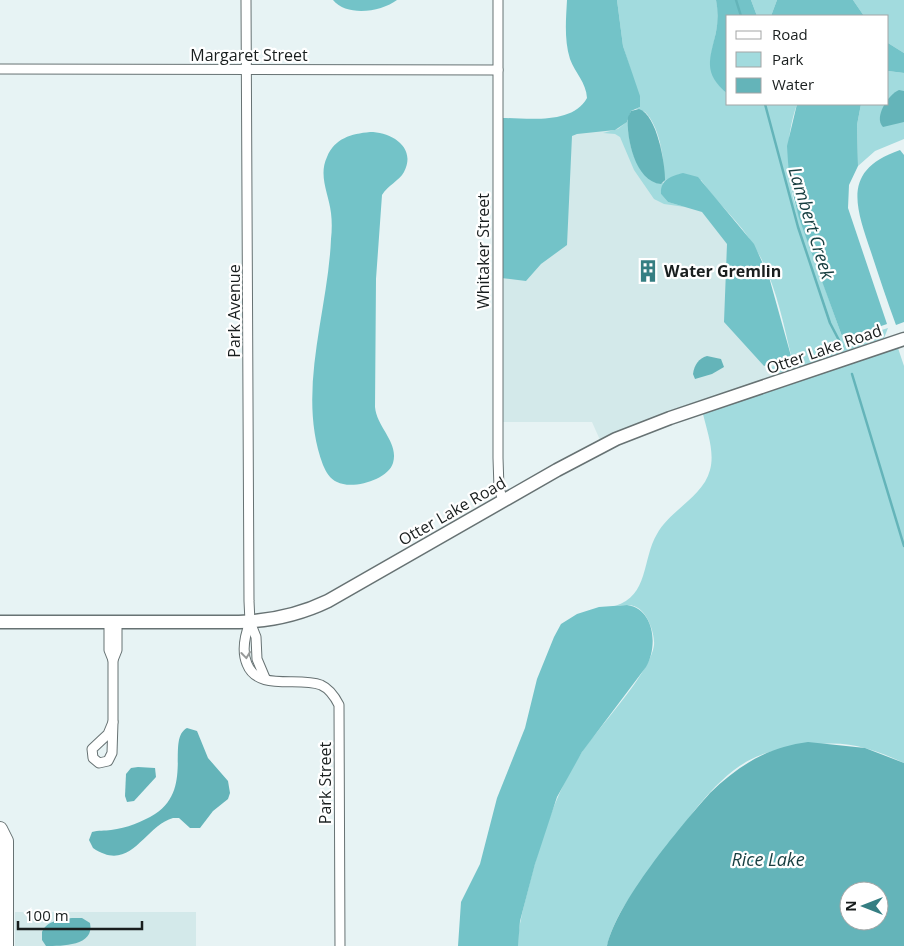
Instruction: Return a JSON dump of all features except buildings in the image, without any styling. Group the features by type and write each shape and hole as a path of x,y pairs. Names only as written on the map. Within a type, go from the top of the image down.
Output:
{"main road":[{"path":"0,829 6,841 6,946"}],"street":[{"name":"Park Avenue","path":"246,0 250,622"},
{"name":"Whitaker Street","path":"498,0 498,458 499,488 503,501"},
{"name":"Margaret Street","path":"0,69 498,70"},
{"name":"Otter Lake Road","path":"0,622 250,622 284,618 320,605 584,455 636,431 904,339"},
{"path":"113,622 117,650 113,660 113,722"},
{"name":"Park Street","path":"250,622 244,637 245,658 255,677 278,682 320,685 331,693 339,705 340,946"}],"shaded area":[{"path":"333,0 397,0 373,10 355,11 339,5"},
{"path":"567,0 617,0 623,46 640,96 640,107 631,111 627,122 615,130 572,136 567,245 541,264 526,281 501,278 502,118 536,119 560,116 571,113 580,107 587,98 585,87 572,64 568,52 566,29"},
{"path":"716,0 751,0 757,15 726,15 726,92 714,79 710,65 716,32"},
{"path":"777,0 853,0 863,15 771,15"},
{"path":"889,44 904,53 904,73 889,71"},
{"path":"797,105 861,105 857,125 858,166 849,185 848,208 887,324 843,339 799,218 789,178 787,146"},
{"path":"502,120 640,120 747,248 789,371 660,415 600,440 592,422 501,422"},
{"path":"370,132 393,138 400,143 407,155 404,172 382,195 376,279 375,407 393,448 394,455 390,469 377,479 351,485 335,481 325,470 315,437 312,409 316,352 329,267 332,232 324,171 327,157 334,145 344,138"},
{"path":"900,150 904,155 904,322 896,325 865,235 858,204 858,191 861,179 869,168 881,158"},
{"path":"683,173 698,177 754,244 769,277 791,356 764,366 724,322 727,244 702,212 668,202 661,194 662,185 667,179"},
{"path":"627,605 636,608 648,621 653,640 650,659 582,752 557,797 535,864 520,921 518,946 458,946 461,902 480,864 497,798 525,728 537,679 554,637 561,624 577,614 599,607"},
{"path":"15,912 196,912 196,946 15,946"}],"green space":[{"path":"617,0 716,0 717,24 711,65 715,79 726,92 726,105 797,105 793,116 788,151 793,198 844,342 888,328 884,338 785,372 774,373 766,369 792,359 782,316 768,272 748,237 701,180 667,179 664,182 664,164 658,135 645,112 636,109 640,107 640,100 623,46"},
{"path":"751,0 777,0 771,15 757,15"},
{"path":"853,0 904,0 904,53 889,44 889,15 863,15"},
{"path":"889,71 904,73 904,139 875,151 858,166 857,125 861,105 889,105"},
{"path":"628,121 631,147 642,170 654,182 663,183 661,194 668,202 685,207 664,204 654,199 634,170 620,137 615,134 603,133 618,129"},
{"path":"898,348 904,366 904,763 864,748 840,744 813,745 770,752 746,762 731,772 705,798 637,887 616,921 607,946 518,946 522,916 539,851 550,817 564,784 582,752 634,684 651,656 654,645 653,635 645,615 633,606 615,606 626,601 634,594 643,576 652,544 663,525 694,496 706,480 712,456 703,414"}],"water":[{"path":"899,90 904,91 904,122 883,127 880,123 881,112 885,105 889,105 889,98"},
{"path":"639,109 651,120 659,140 665,172 665,180 661,184 645,176 634,157 629,136 628,117 631,111"},
{"path":"707,356 721,359 724,367 712,374 695,379 693,374 696,365 699,360"},
{"path":"187,728 197,731 208,758 228,781 230,793 228,799 213,811 200,828 190,828 179,818 173,818 163,823 127,852 117,855 106,855 93,848 89,840 92,832 117,829 145,820 167,804 174,792 177,779 181,734"},
{"name":"Rice Lake","path":"808,742 865,748 904,763 904,946 607,946 613,928 636,887 682,825 710,793 732,774 755,759 780,748"},
{"path":"131,768 155,768 156,777 134,801 127,802 125,796 126,774"},
{"path":"82,918 90,923 90,931 87,936 76,943 68,945 46,946 42,940 44,928 55,921"}],"waterway":[{"name":"Lambert Creek","path":"736,0 741,15"},
{"name":"Lambert Creek","path":"765,105 798,227 830,323 843,348"},
{"name":"Lambert Creek","path":"852,374 904,546"}],"place":[{"name":"Water Gremlin","path":"648,271"}]}
